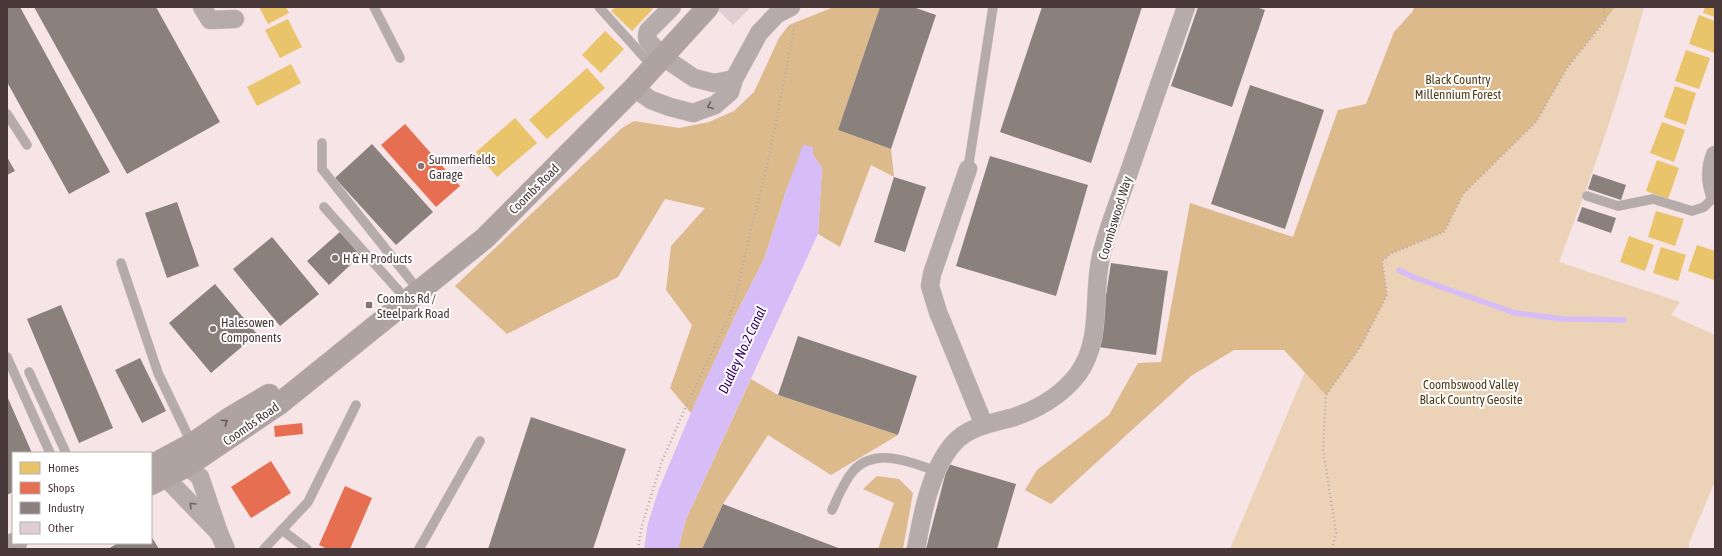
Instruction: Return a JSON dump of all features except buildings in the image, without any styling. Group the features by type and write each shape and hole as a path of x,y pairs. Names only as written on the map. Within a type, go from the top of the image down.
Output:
{"main road":[{"name":"Coombs Road","path":"156,473 280,404 485,238 634,88 706,8"},
{"name":"Coombs Road","path":"194,471 201,448"},
{"path":"156,473 181,461 194,471"}],"street":[{"path":"202,7 210,20 236,19"},
{"path":"672,7 648,31 648,42 658,62 694,78 714,83 734,79"},
{"name":"Coombswood Way","path":"916,549 920,527 936,471 953,443 966,433 984,425 1013,417 1041,405 1061,392 1078,373 1091,349 1095,326 1101,252 1186,7"},
{"path":"634,88 651,100 693,113 714,105 730,92 734,79 759,33 777,14 793,14"},
{"path":"1715,155 1710,181 1715,196"},
{"path":"968,169 932,274 930,286 938,312 984,425"},
{"path":"194,471 223,541"},
{"path":"156,473 223,541"}],"lane":[{"path":"374,7 400,58"},
{"path":"599,7 658,62"},
{"path":"968,169 993,7"},
{"path":"7,114 27,145"},
{"path":"322,143 322,169 414,297"},
{"path":"1587,196 1618,206 1653,200 1692,211 1704,207 1715,196"},
{"path":"324,207 414,297"},
{"path":"121,263 158,373 201,448"},
{"path":"7,357 50,452"},
{"path":"29,372 66,452"},
{"path":"264,549 308,502 356,405"},
{"path":"419,549 480,441"},
{"path":"832,510 845,483 855,469 870,460 888,457 907,460 936,471"},
{"path":"282,530 307,549"}],"path":[{"path":"1332,549 1336,533 1323,450 1326,395 1361,346 1387,295 1382,261 1390,254 1444,232 1463,194 1536,122 1567,68 1605,21 1604,7"},
{"path":"638,549 642,526 662,461 684,410 733,308 769,157 793,14"}],"green space":[{"path":"834,7 880,7 838,130 891,149 894,177 871,165 840,247 818,234 822,168 813,155 787,188 765,257 736,314 691,413 670,388 692,325 666,290 671,246 705,208 665,199 618,277 507,334 455,286 622,128 634,121 679,128 709,122 734,111 754,92 779,38 789,25"},
{"name":"Black Country Millennium Forest","path":"1414,7 1615,7 1567,68 1536,122 1463,194 1444,232 1390,254 1382,261 1387,295 1361,346 1326,395 1284,350 1234,350 1191,376 1051,504 1025,490 1037,470 1109,415 1138,363 1161,362 1190,203 1293,237 1338,110 1366,104 1394,32 1413,11"},
{"name":"Coombswood Valley Black Country Geosite","path":"1571,7 1644,7 1626,72 1605,136 1559,262 1680,302 1671,315 1715,335 1715,481 1689,543 1689,549 1230,549 1308,365 1321,342"},
{"path":"751,379 778,395 898,435 831,475 768,435 723,504 702,549 678,549 686,519"},
{"path":"877,476 899,479 913,493 903,549 878,549 894,503 863,489"}],"water":[{"name":"Dudley No.2 Canal","path":"803,145 813,147 813,155 822,168 818,234 686,519 678,549 644,549 648,523 659,489 695,403 736,314 765,257 787,188"}],"waterway":[{"path":"1399,270 1413,277 1515,313 1563,319 1624,320"}],"place":[{"name":"Summerfields Garage","path":"421,166"},
{"name":"H & H Products","path":"335,258"},
{"name":"Coombs Rd / Steelpark Road","path":"369,305"},
{"name":"Halesowen Components","path":"213,329"}]}
